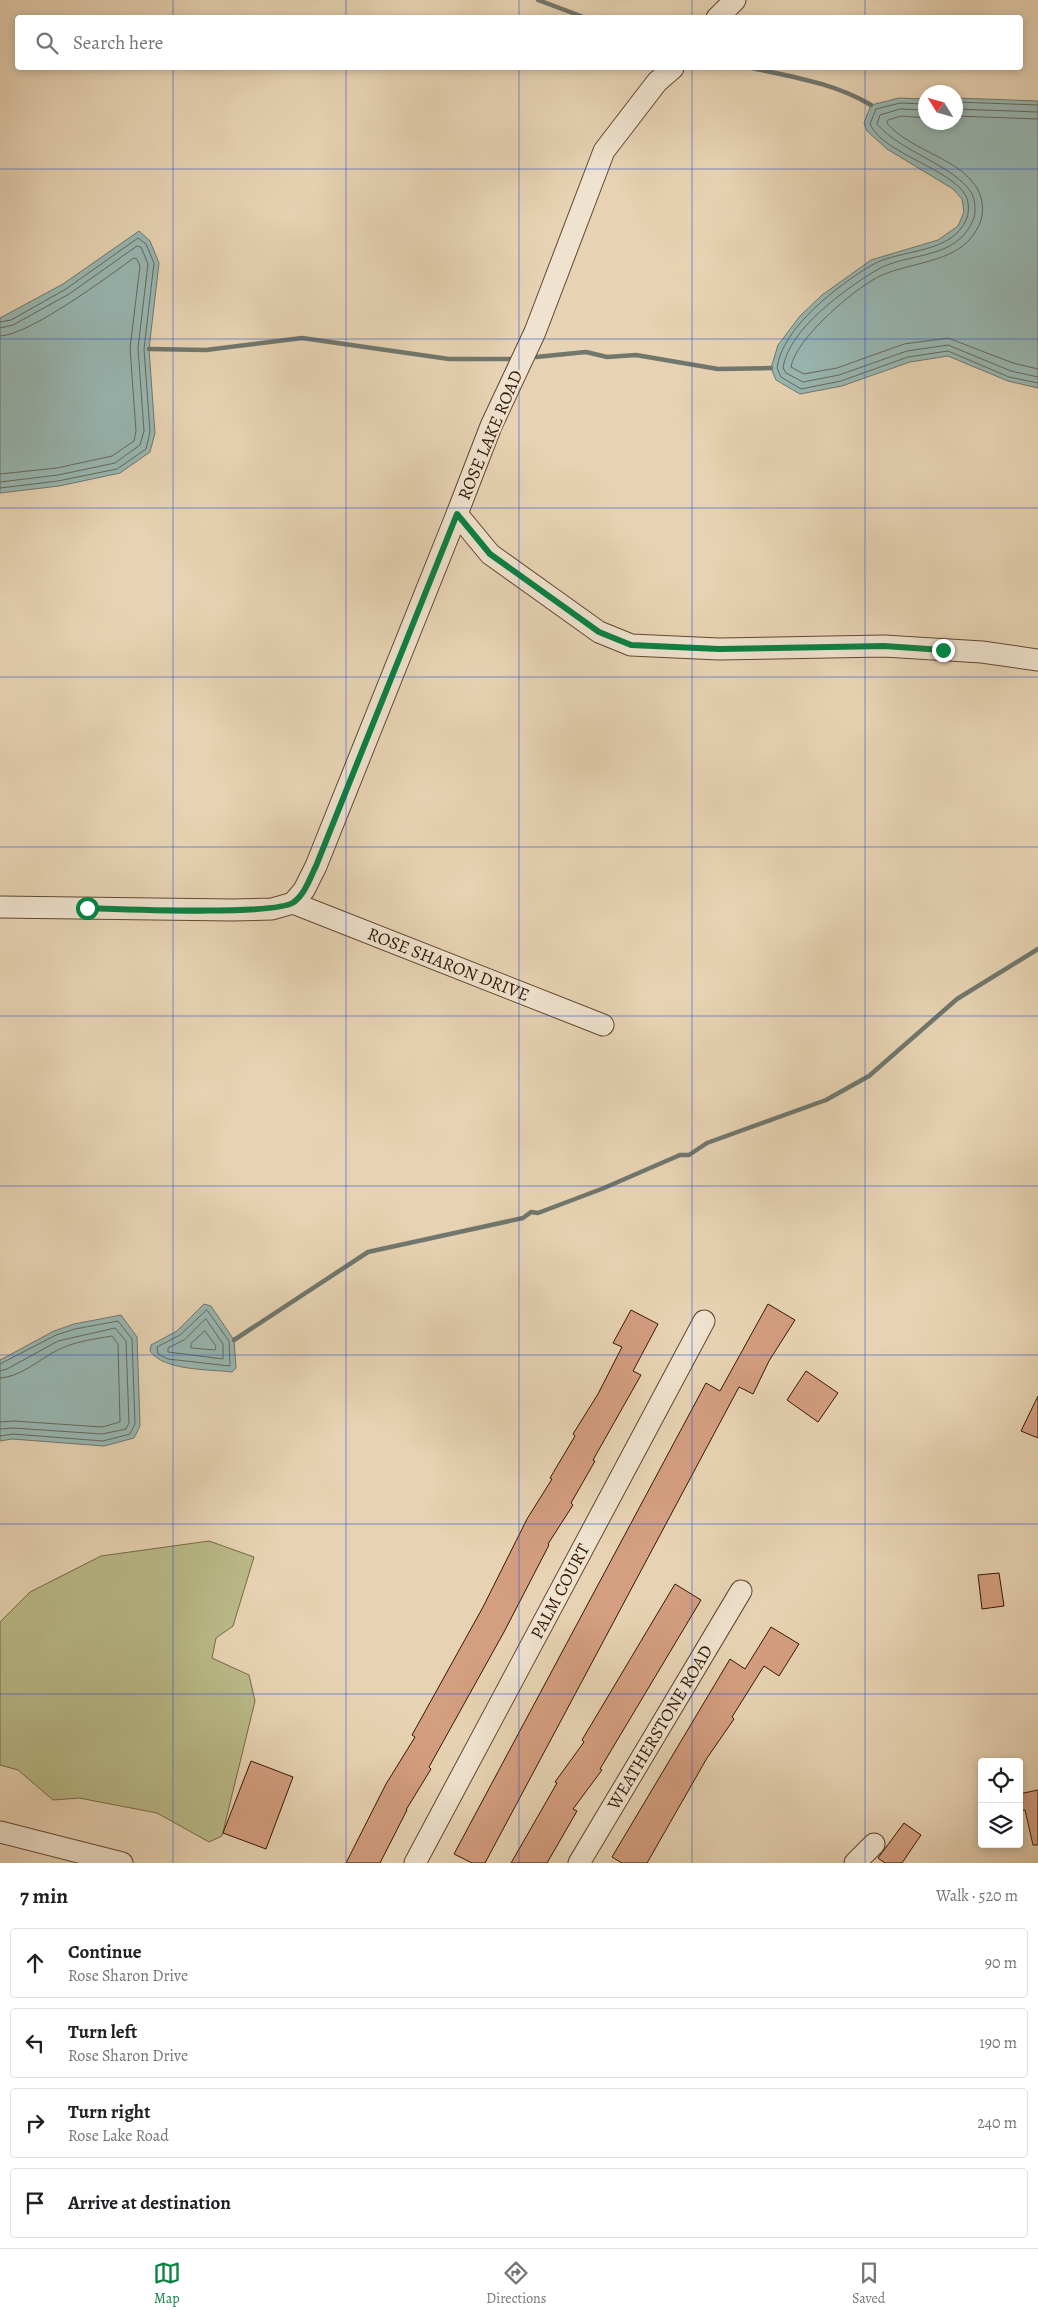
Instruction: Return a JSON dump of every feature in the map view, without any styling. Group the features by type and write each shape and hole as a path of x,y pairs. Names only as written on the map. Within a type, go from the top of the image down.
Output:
{"street":[{"path":"720,15 735,0"},
{"name":"ROSE LAKE ROAD","path":"671,70 658,82 604,152 535,332 492,426 457,514 490,554 599,632 631,645 710,649 884,646 982,652 1038,660"},
{"path":"0,907 232,910 272,908 293,903 304,890 316,866 457,514"},
{"name":"ROSE SHARON DRIVE","path":"293,903 603,1025"},
{"name":"PALM COURT","path":"415,1863 704,1321"},
{"name":"WEATHERSTONE ROAD","path":"579,1863 741,1591"},
{"path":"0,1832 122,1863"},
{"path":"855,1863 874,1844"}],"green space":[{"path":"209,1541 254,1557 233,1626 216,1638 212,1658 249,1675 255,1701 222,1836 209,1842 157,1813 79,1798 53,1800 18,1770 0,1765 0,1622 30,1592 101,1556"}],"water":[{"path":"899,98 918,99 918,130 963,130 963,98 1038,101 1038,388 1008,381 948,356 910,362 842,386 800,394 776,380 771,368 778,345 800,316 822,295 871,260 938,240 958,226 964,212 962,199 953,189 887,149 867,131 864,123 871,105"},
{"path":"139,231 150,241 159,263 149,349 155,433 150,452 120,473 59,486 0,493 0,318 63,284"},
{"path":"204,1304 211,1306 234,1340 236,1368 232,1372 176,1366 157,1358 150,1351 151,1345 177,1331"},
{"path":"121,1315 137,1337 140,1426 134,1438 104,1446 12,1439 0,1441 0,1360 54,1331 74,1324"}],"building":[{"path":"768,1304 795,1320 769,1361 753,1394 739,1387 485,1863 472,1863 454,1854 706,1383 720,1391"},
{"path":"631,1310 658,1324 633,1371 641,1375 593,1460 595,1461 571,1503 573,1505 548,1544 504,1632 429,1767 431,1769 406,1810 380,1863 346,1863 386,1784 415,1737 412,1735 483,1607 527,1519 552,1479 550,1478 575,1436 573,1434 598,1394 622,1347 613,1343"},
{"path":"806,1371 838,1393 818,1422 787,1400"},
{"path":"1038,1396 1038,1438 1021,1431"},
{"path":"999,1573 1004,1606 982,1609 978,1575"},
{"path":"675,1584 701,1600 600,1769 602,1770 573,1809 577,1811 547,1863 511,1863 557,1783 555,1782 584,1742 582,1740"},
{"path":"771,1627 799,1644 779,1676 764,1666 732,1717 734,1719 707,1758 647,1863 622,1863 612,1857 730,1659 745,1669"},
{"path":"251,1761 293,1777 266,1849 223,1833"},
{"path":"1038,1790 1038,1845 1033,1845 1025,1810 1023,1810 1023,1793"},
{"path":"904,1823 921,1835 902,1863 885,1863 878,1858"}],"waterway":[{"path":"538,0 578,15"},
{"path":"761,70 828,86 857,97 871,105"},
{"path":"149,349 206,350 302,338 449,359 512,359"},
{"path":"536,357 586,352 607,357 636,355 718,369 771,368"},
{"path":"234,1340 368,1252 523,1218 531,1212 538,1213 604,1188 680,1155 689,1155 707,1143 826,1100 869,1076 957,999 1038,949"}],"route":[{"path":"87,908 232,910 272,908 293,903 304,890 316,866 457,514 490,554 527,578 552,599 599,632 614,640 631,645 657,648 719,649 884,646 943,650"}]}
